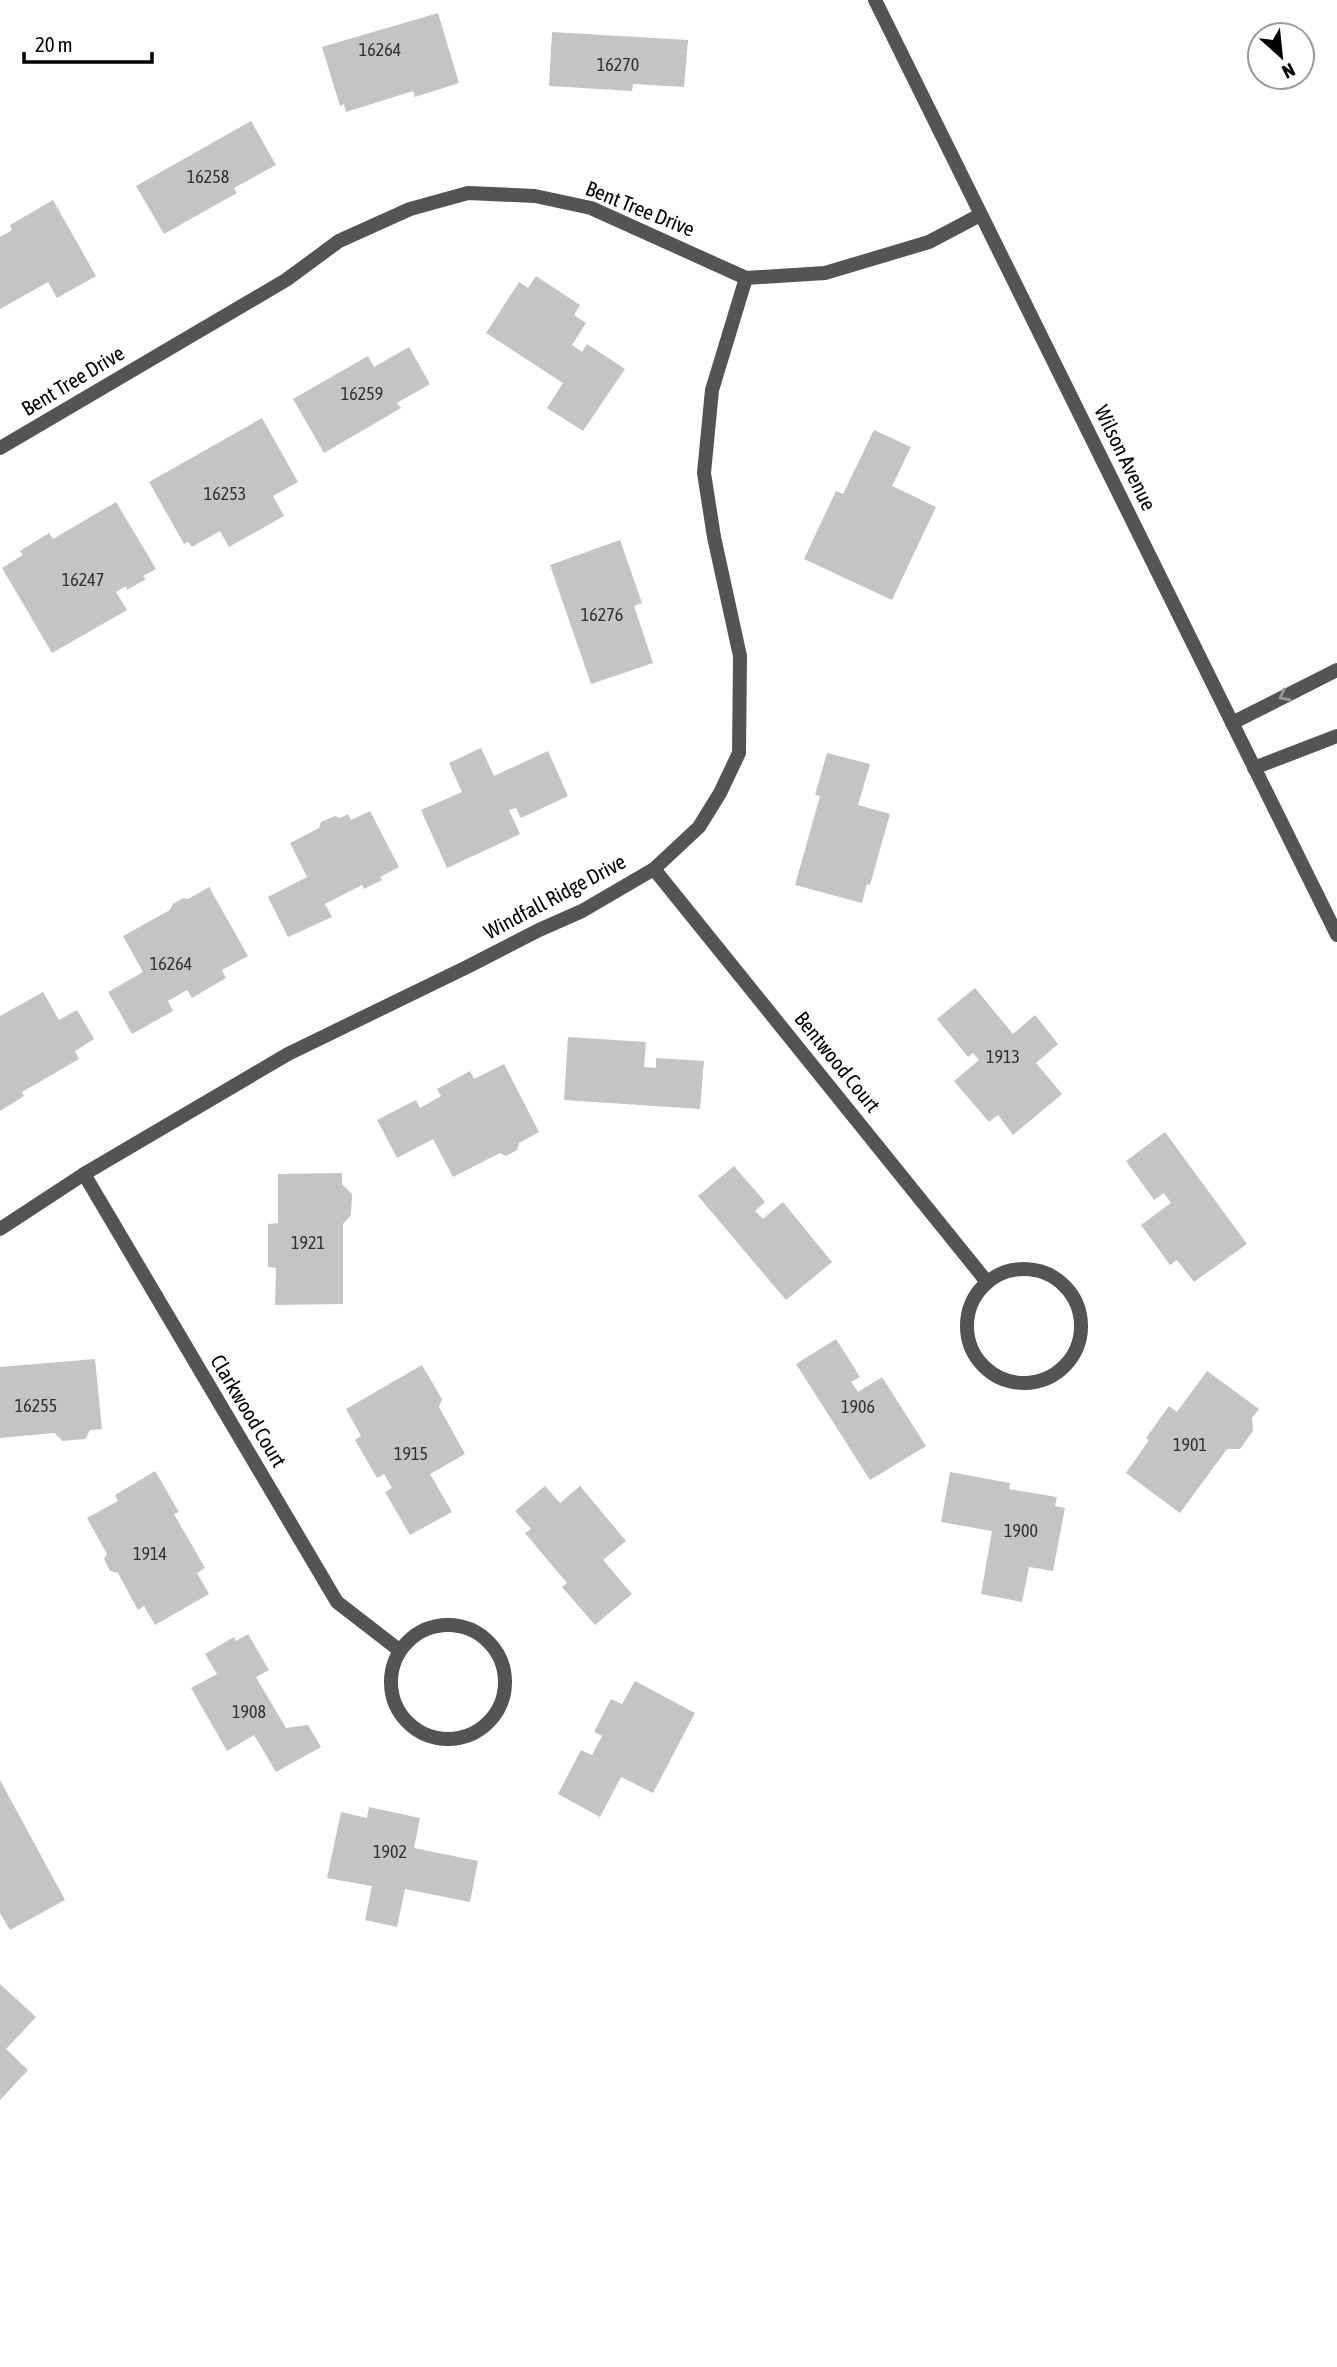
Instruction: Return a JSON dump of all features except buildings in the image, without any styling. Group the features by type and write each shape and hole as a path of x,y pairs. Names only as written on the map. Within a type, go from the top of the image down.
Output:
{"street":[{"name":"Wilson Avenue","path":"875,0 1337,935"},
{"name":"Bent Tree Drive","path":"0,448 286,280 338,241 410,209 468,193 535,196 591,208 746,278 825,273 929,242 980,215"},
{"name":"Windfall Ridge Drive","path":"0,1229 84,1174 288,1054 582,911 654,869 699,827 720,793 739,753 740,656 714,537 704,473 712,390 746,278"},
{"path":"1232,723 1337,670"},
{"path":"1254,768 1337,736"},
{"name":"Bentwood Court","path":"654,869 987,1282"},
{"name":"Clarkwood Court","path":"84,1174 337,1602 399,1650"},
{"path":"1021,1269 1040,1271 1057,1279 1070,1292 1079,1309 1081,1327 1078,1346 1069,1362 1055,1375 1037,1382 1018,1383 1000,1378 984,1367 972,1352 967,1334 968,1314 974,1297 987,1282 1003,1272 1021,1269"},
{"path":"446,1624 481,1634 494,1647 503,1664 505,1682 502,1700 493,1717 479,1730 461,1738 441,1739 422,1734 407,1723 395,1706 390,1688 391,1668 399,1650 411,1637 428,1628 446,1624"}]}
